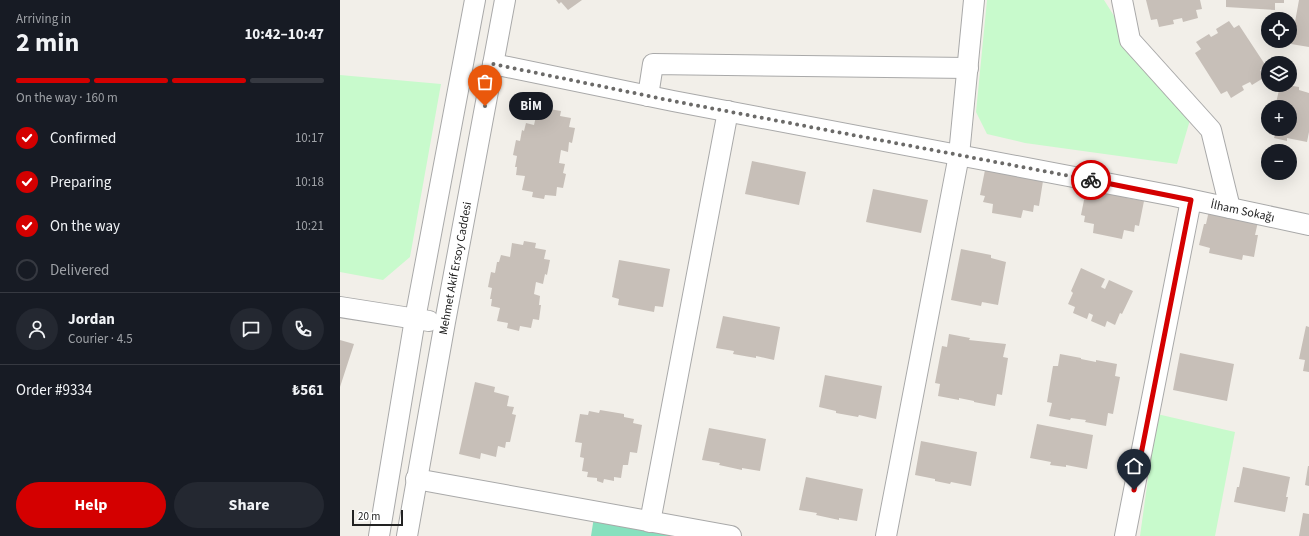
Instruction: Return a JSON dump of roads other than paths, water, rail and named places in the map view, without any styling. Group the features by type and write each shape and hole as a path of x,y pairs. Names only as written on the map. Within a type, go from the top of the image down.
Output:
{"street":[{"path":"379,536 415,319 475,0"},
{"name":"Mehmet Akif Ersoy Caddesi","path":"407,536 416,479 505,0"},
{"path":"886,536 959,155 974,0"},
{"path":"1122,0 1130,40 1211,130 1230,208"},
{"name":"İlham Sokağı","path":"493,64 648,96 1191,200 1309,225"},
{"path":"648,96 653,64 968,68"},
{"path":"650,522 728,111"},
{"path":"1125,536 1191,200"},
{"path":"340,307 415,319 445,322"},
{"path":"416,479 730,536"}],"place":[{"name":"BİM","path":"485,106"}]}
